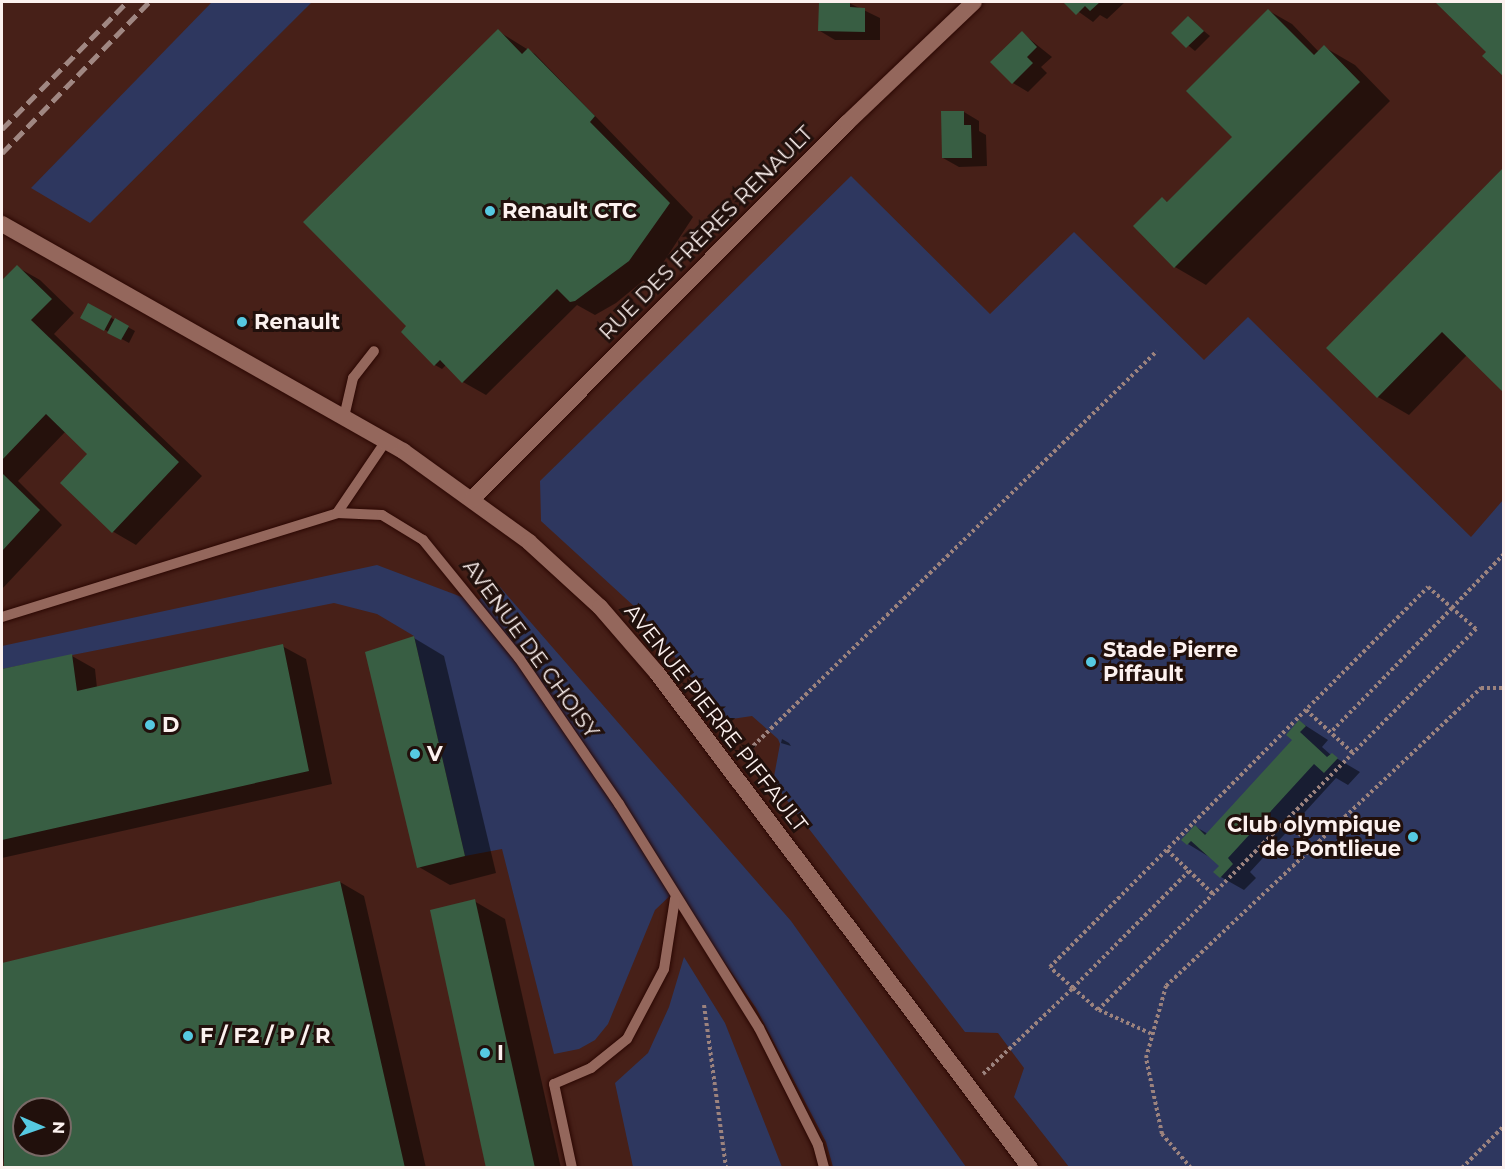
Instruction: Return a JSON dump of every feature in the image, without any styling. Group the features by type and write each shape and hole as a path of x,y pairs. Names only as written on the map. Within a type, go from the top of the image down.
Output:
{"street":[{"name":"RUE DES FRÈRES RENAULT","path":"472,499 846,123 974,2"},
{"name":"AVENUE PIERRE PIFFAULT","path":"2,224 386,441 472,499 529,542 600,607 657,673 1030,1167"}],"lane":[{"path":"344,417 353,378 374,351"},
{"path":"338,513 386,441"},
{"name":"AVENUE DE CHOISY","path":"2,617 338,513 382,514 423,540 519,658 612,795 675,899 759,1028 818,1145 824,1167"},
{"path":"572,1167 554,1084 601,1062 627,1040 664,969 675,899"}],"path":[{"path":"729,769 1157,351"},
{"path":"1331,732 1503,554"},
{"path":"1098,1010 1476,629 1428,587 1050,967 1098,1010 1152,1034"},
{"path":"1191,1167 1162,1134 1146,1058 1166,987 1481,687 1503,688"},
{"path":"1306,710 1353,753"},
{"path":"1286,821 1313,846"},
{"path":"1167,850 1213,894"},
{"path":"970,1088 1189,871"},
{"path":"704,1005 726,1167"},
{"path":"1462,1167 1503,1126"}],"shaded area":[{"path":"212,2 312,2 90,223 31,188"},
{"name":"Stade Pierre Piffault","path":"851,176 990,314 1074,232 1204,360 1248,317 1471,537 1503,500 1503,1167 1069,1167 1014,1097 1024,1068 998,1033 965,1032 773,782 780,744 778,739 752,716 725,720 636,608 541,521 540,481"},
{"path":"377,565 475,602 500,587 791,921 966,1167 833,1167 826,1142 756,1008 675,891 655,910 608,1024 595,1040 579,1049 554,1054 502,849 465,856 414,636 377,614 334,603 2,669 2,646"},
{"path":"684,957 725,1023 782,1167 633,1167 615,1083 648,1053 669,1007"}],"building":[{"path":"819,2 850,2 850,7 865,8 865,32 818,31"},
{"path":"1063,2 1100,2 1090,11 1085,6 1076,15"},
{"path":"1435,2 1504,2 1504,77 1482,56 1486,52"},
{"path":"1268,9 1314,55 1324,45 1360,82 1174,268 1133,226 1162,197 1167,202 1232,137 1186,91"},
{"path":"1188,16 1204,31 1186,48 1171,33"},
{"name":"Renault CTC","path":"498,29 522,54 528,48 595,116 590,122 670,203 629,261 575,301 570,302 557,289 462,383 440,360 434,366 401,332 406,326 303,222"},
{"path":"1022,31 1037,47 1027,57 1033,63 1012,84 990,62"},
{"path":"941,111 964,111 964,125 971,125 972,158 942,158"},
{"path":"1504,167 1504,393 1442,332 1377,398 1326,348"},
{"path":"17,265 52,299 31,320 179,462 112,533 60,483 87,454 46,414 2,460 2,280"},
{"path":"88,303 112,316 104,331 80,318"},
{"path":"115,318 129,326 121,340 107,333"},
{"path":"2,473 40,510 2,551"},
{"name":"V","path":"414,636 465,856 417,868 365,652"},
{"name":"D","path":"283,644 309,771 2,840 2,669 72,654 77,691"},
{"path":"1299,720 1306,726 1300,732 1327,757 1332,753 1338,758 1324,773 1314,764 1228,858 1233,864 1220,878 1213,872 1219,866 1191,841 1187,845 1181,840 1195,825 1205,835 1292,740 1286,735"},
{"name":"F / F2 / P / R","path":"340,881 405,1168 4,1168 2,963"},
{"name":"I","path":"475,899 535,1168 486,1168 430,910"}],"railway":[{"path":"2,129 127,2"},
{"path":"2,153 149,2"}],"place":[{"name":"Renault CTC","path":"490,211"},
{"name":"Renault","path":"242,322"},
{"name":"Stade Pierre Piffault","path":"1091,662"},
{"name":"D","path":"150,725"},
{"name":"V","path":"415,754"},
{"name":"Club olympique de Pontlieue","path":"1413,837"},
{"name":"F / F2 / P / R","path":"188,1036"},
{"name":"I","path":"485,1053"}]}
